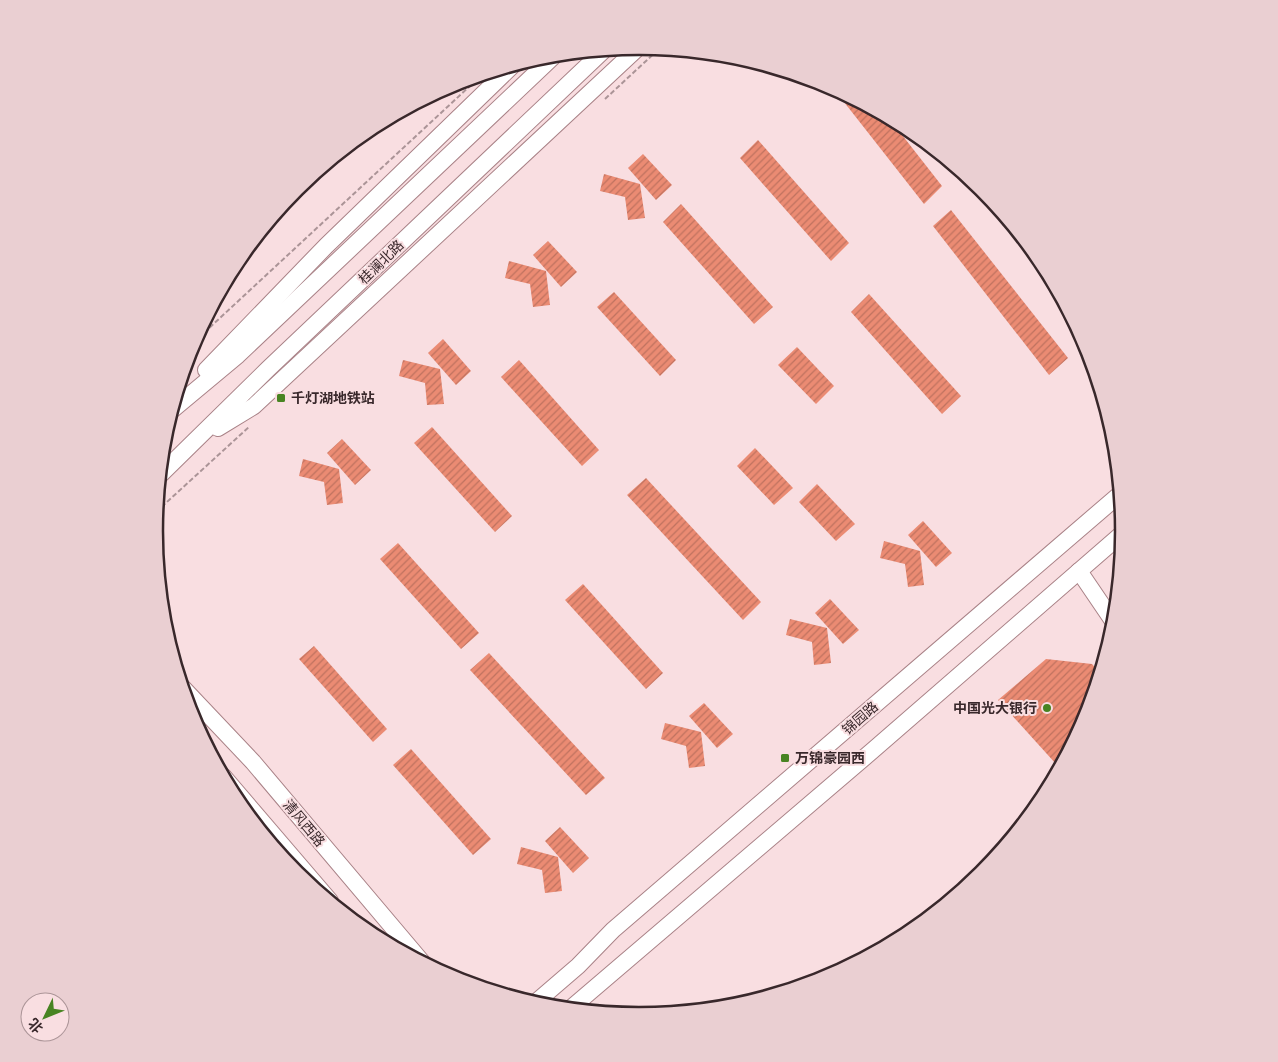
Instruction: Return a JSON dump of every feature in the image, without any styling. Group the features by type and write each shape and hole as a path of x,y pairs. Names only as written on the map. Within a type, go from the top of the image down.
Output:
{"main road":[{"path":"194,442 254,406 630,55"},
{"name":"桂澜北路","path":"167,468 597,57"},
{"path":"181,402 238,354 545,64"},
{"path":"182,397 320,251 503,75"},
{"name":"锦园路","path":"542,997 578,966 613,930 1114,499"},
{"path":"577,1003 857,764 1115,540"},
{"path":"1079,571 1108,613"},
{"name":"清风西路","path":"194,700 253,762 410,948"},
{"path":"259,818 298,864"},
{"path":"535,996 550,991"}],"path":[{"path":"209,328 469,86"}],"building":[{"path":"843,101 901,134 942,186 924,204"},
{"path":"758,140 849,243 831,261 740,158"},
{"path":"643,154 672,185 656,200 628,168"},
{"path":"604,174 640,184 645,218 628,220 625,197 600,191"},
{"path":"681,204 773,307 754,324 663,222"},
{"path":"951,210 1068,358 1049,375 933,226"},
{"path":"548,241 577,272 561,287 533,255"},
{"path":"509,261 546,271 550,305 533,307 530,284 505,278"},
{"path":"614,292 676,360 660,376 597,307"},
{"path":"869,294 961,396 942,414 851,312"},
{"path":"443,339 471,371 456,385 428,353"},
{"path":"797,347 834,386 816,404 778,365"},
{"path":"403,360 440,369 444,404 427,405 425,383 399,376"},
{"path":"519,360 599,450 582,466 501,377"},
{"path":"432,427 512,516 495,532 414,443"},
{"path":"342,439 371,470 355,485 327,453"},
{"path":"755,448 793,488 774,505 737,466"},
{"path":"303,459 339,469 343,503 327,505 324,482 299,476"},
{"path":"646,478 761,602 743,620 627,495"},
{"path":"817,484 855,524 836,541 799,502"},
{"path":"923,521 952,553 936,567 908,535"},
{"path":"884,541 920,551 924,585 908,587 905,564 880,558"},
{"path":"398,543 479,633 461,649 380,559"},
{"path":"583,584 663,673 646,689 565,600"},
{"path":"830,599 859,630 843,644 815,613"},
{"path":"790,619 827,628 831,663 814,665 812,642 786,635"},
{"path":"314,646 387,729 373,742 299,659"},
{"path":"489,653 605,778 586,795 470,670"},
{"name":"中国光大银行","path":"1046,659 1092,664 1095,667 1079,713 1055,762 998,700"},
{"path":"704,703 733,734 717,748 689,716"},
{"path":"665,723 701,732 705,766 689,768 686,746 661,739"},
{"path":"411,749 491,839 473,855 393,765"},
{"path":"560,827 589,858 573,873 545,841"},
{"path":"521,847 558,857 562,891 545,893 542,870 517,864"}],"place":[{"name":"千灯湖地铁站","path":"281,398"},
{"name":"中国光大银行","path":"1047,708"},
{"name":"万锦豪园西","path":"785,758"}]}
